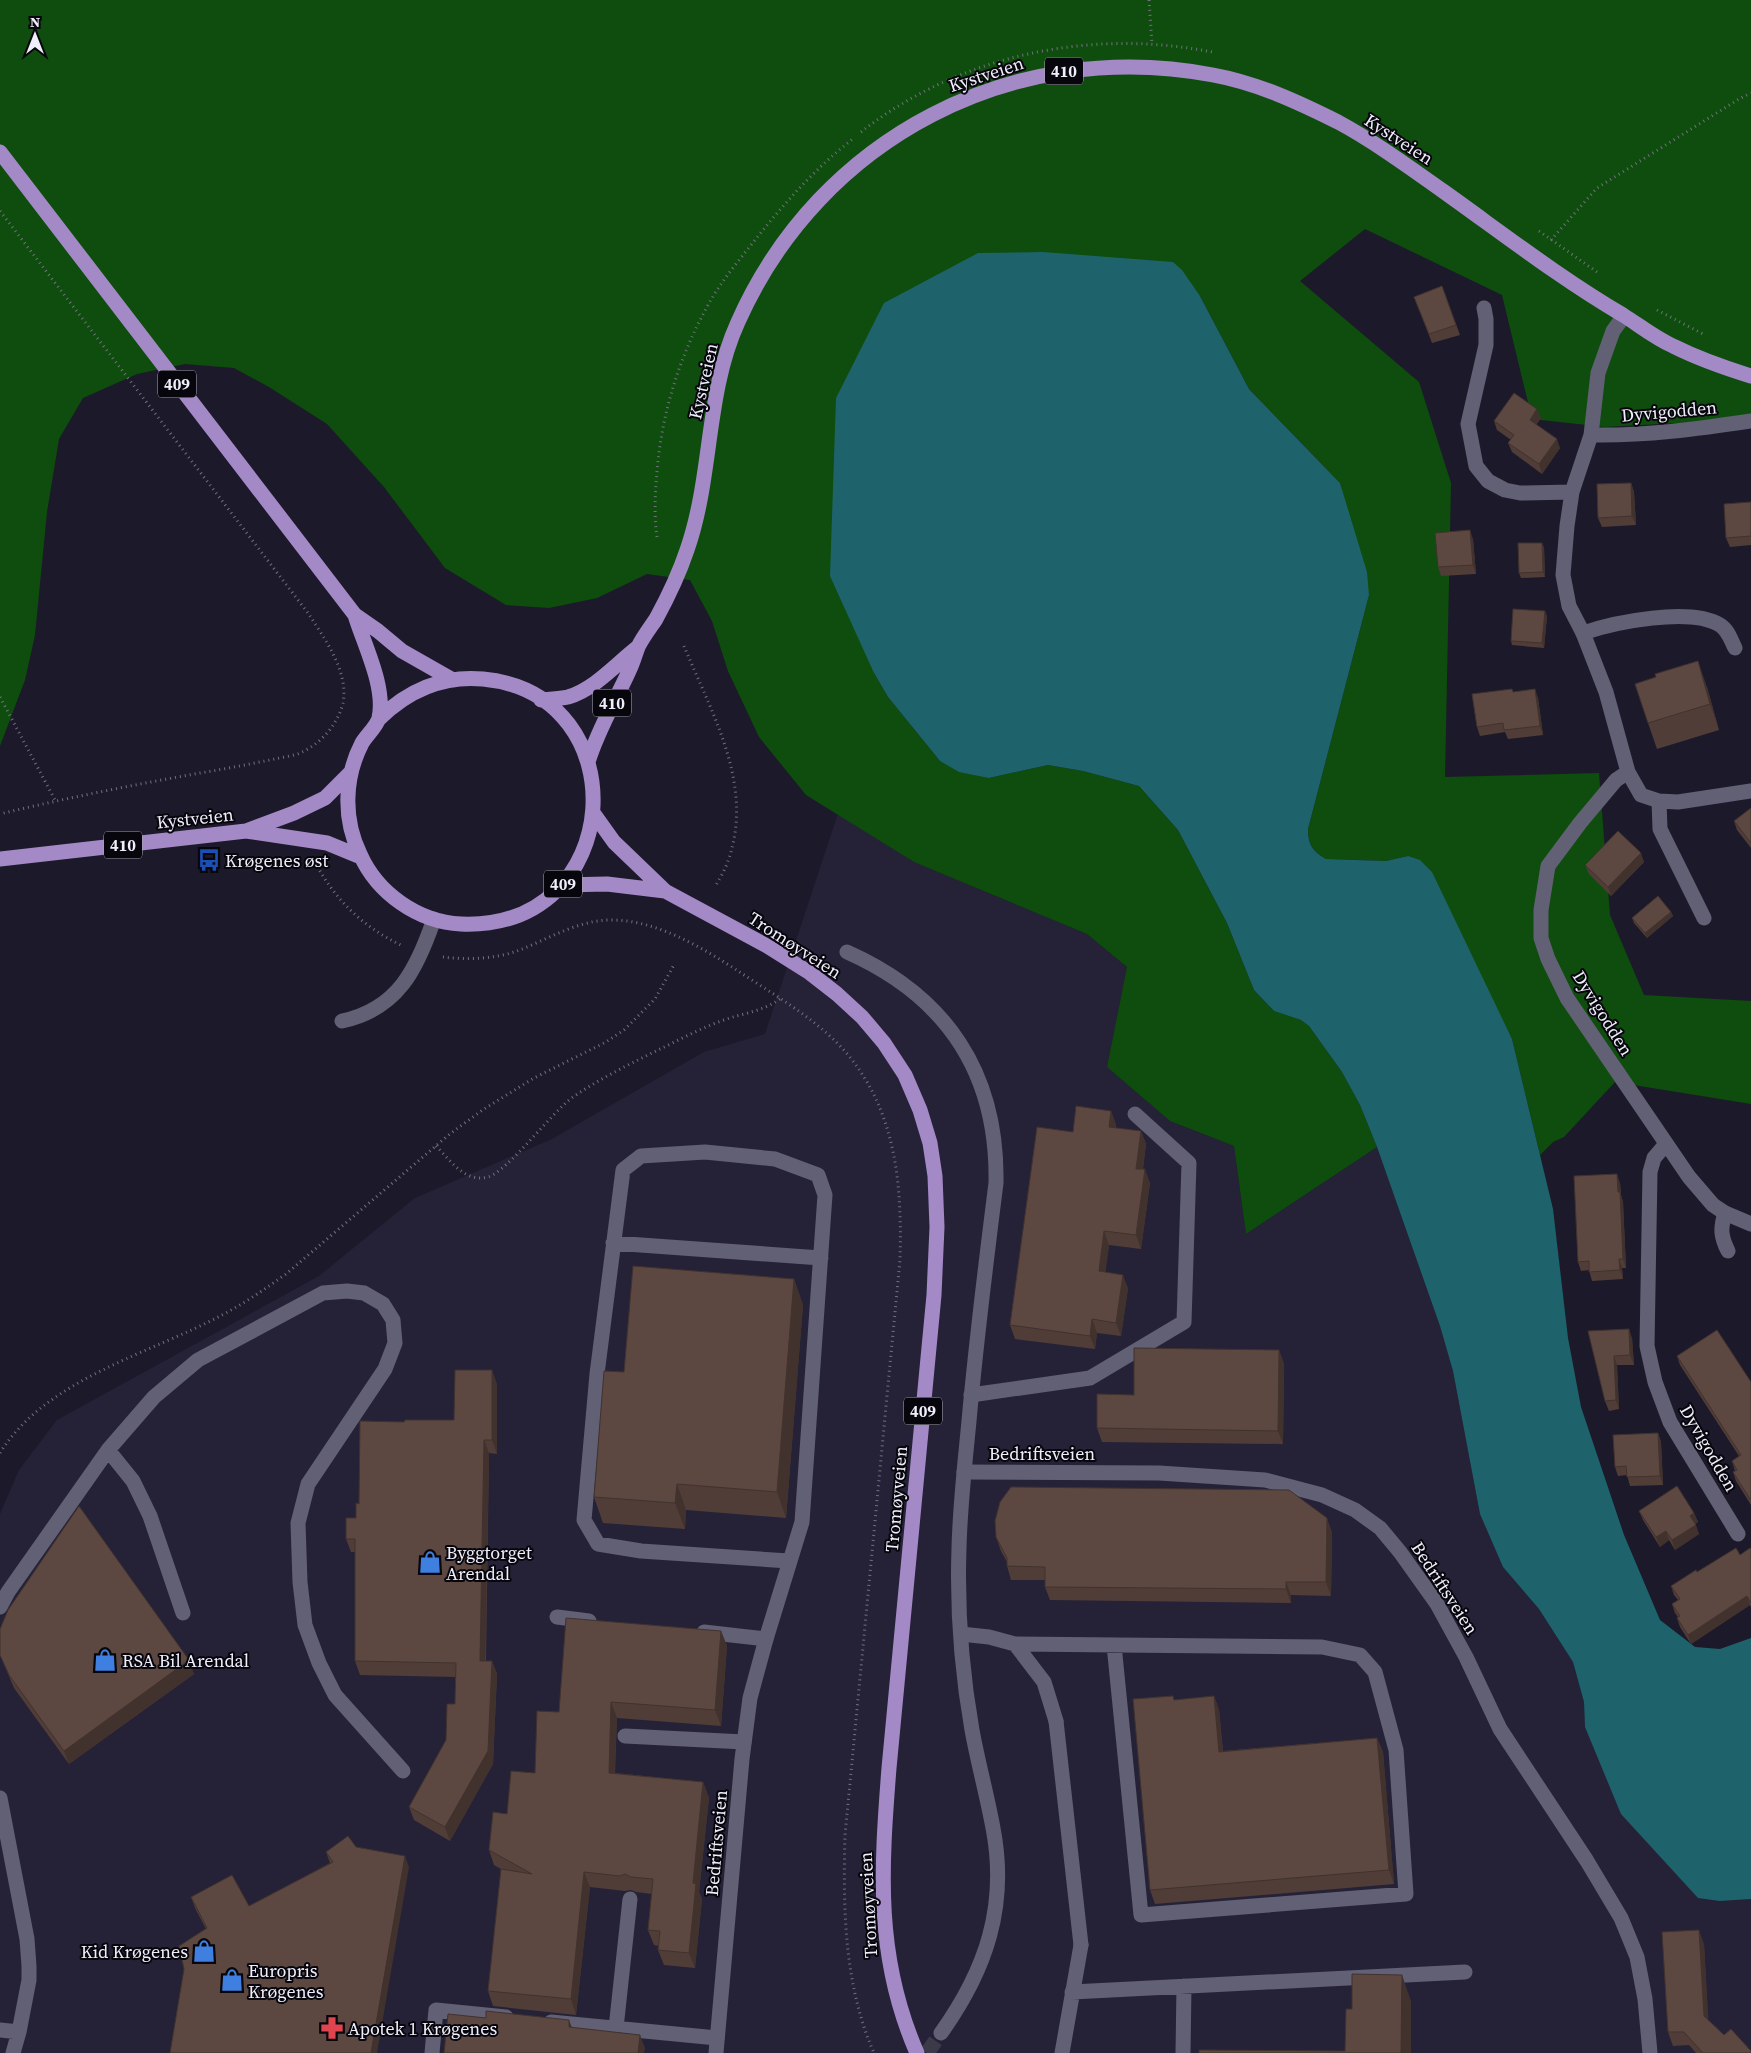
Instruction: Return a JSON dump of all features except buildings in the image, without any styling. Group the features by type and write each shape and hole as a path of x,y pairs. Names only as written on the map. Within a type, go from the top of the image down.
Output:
{"main road":[{"name":"Kystveien","path":"588,762 597,734 630,670 639,646 668,597 690,542 703,489 713,407 726,355 737,323 774,256 796,226 844,175 892,137 944,107 999,86 1058,72 1104,67 1144,66 1216,76 1257,86 1302,104 1386,151 1588,294 1672,346 1751,376"},
{"name":"409","path":"0,152 355,615 402,651 453,680"},
{"name":"409","path":"355,615 377,679 379,719"},
{"name":"Kystveien","path":"541,700 568,697 580,692 599,680 639,646"},
{"name":"409","path":"471,678 507,684 525,690 541,700 569,727 583,750 592,779 594,814 586,845 576,866 562,885 531,909 493,923 454,924 434,919 419,913 391,896 369,871 361,857 355,844 348,815 348,787 351,772 362,744 379,719 400,700 412,693 432,685 453,680 471,678"},
{"name":"Kystveien","path":"0,859 246,831 294,813 325,798 351,772"},
{"name":"Tromøyveien","path":"594,814 614,842 665,891 766,946 802,968 837,994 862,1017 884,1043 905,1075 920,1110 930,1143 935,1176 938,1227 934,1295 889,1768 882,1886 884,1926 890,1971 902,2014 917,2053"},
{"name":"Kystveien","path":"246,831 327,843 361,857"},
{"name":"Tromøyveien","path":"562,885 607,884 665,891"}],"street":[{"path":"1484,308 1486,345 1468,424 1476,466 1488,481 1505,490 1520,493 1572,492"},
{"name":"Dyvigodden","path":"1624,316 1613,331 1598,373 1591,435 1572,492 1566,526 1563,574 1569,606 1583,633 1606,692 1628,772 1641,795 1659,801 1678,802 1751,791"},
{"name":"Dyvigodden","path":"1591,435 1627,436 1687,431 1751,421"},
{"path":"1583,633 1599,628 1649,619 1693,617 1711,621 1722,626 1735,648"},
{"name":"Dyvigodden","path":"1628,772 1616,780 1580,822 1548,866 1542,910 1541,938 1548,959 1567,998 1688,1177 1713,1205 1725,1213 1751,1224"},
{"path":"1659,801 1660,829 1704,918"},
{"path":"342,1021 367,1014 384,1003 400,988 423,953 434,919"},
{"name":"Bedriftsveien","path":"847,952 873,963 900,980 930,1005 949,1027 965,1052 978,1078 988,1106 996,1160 996,1183 971,1395 959,1549 961,1634 972,1729 993,1830 998,1868 997,1903 992,1932 984,1957 964,1999 941,2033"},
{"path":"971,1395 1090,1378 1184,1322 1189,1163 1135,1114"},
{"name":"Dyvigodden","path":"1666,1144 1654,1158 1650,1172 1648,1346 1655,1382 1670,1422 1738,1534"},
{"name":"Bedriftsveien","path":"613,1243 623,1170 641,1156 705,1152 775,1159 818,1175 825,1195 802,1522 750,1698 744,1742 716,2046"},
{"path":"1725,1213 1721,1225 1721,1236 1728,1251"},
{"path":"789,1561 641,1551 598,1544 584,1520 597,1374 613,1243 821,1258"},
{"path":"0,1607 8,1592 108,1450 154,1397 198,1360 324,1293 347,1291 364,1293 383,1304 393,1320 395,1343 385,1369 308,1484 298,1523 300,1582 305,1625 319,1662 335,1695 403,1771"},
{"path":"108,1450 133,1481 150,1516 183,1613"},
{"name":"Bedriftsveien","path":"964,1472 1159,1473 1265,1480 1322,1495 1354,1510 1380,1528 1400,1552 1437,1604 1466,1657 1500,1729 1587,1861 1620,1918 1637,1957 1645,1999 1650,2053"},
{"path":"557,1617 607,1622"},
{"path":"686,1630 766,1639"},
{"path":"961,1634 989,1637 1015,1644 1114,1645 1322,1648 1360,1654 1375,1672 1396,1750 1406,1894 1141,1915 1114,1645"},
{"path":"1015,1644 1044,1682 1056,1721 1081,1945 1062,2053"},
{"path":"626,1736 744,1742"},
{"path":"0,1798 28,1948 29,1980 13,2053"},
{"path":"616,2028 630,1898"},
{"path":"1072,1992 1465,1972"},
{"path":"1183,2053 1184,1986"},
{"path":"432,2053 436,2010 521,2018"},
{"path":"540,2020 616,2028 716,2046"},
{"path":"0,2030 19,2032"}],"path":[{"path":"1150,0 1152,44"},
{"path":"657,537 654,521 662,430 668,404 687,350 721,285 789,197 814,172 877,120 908,99 982,66 1029,54 1069,47 1113,43 1152,44 1218,53"},
{"path":"1551,240 1597,188 1739,99 1751,94"},
{"path":"0,211 308,613 326,641 344,685 342,705 336,722 317,743 300,753 248,765 55,800 0,814"},
{"path":"1535,229 1599,272"},
{"path":"1651,306 1680,324 1710,337"},
{"path":"684,646 724,741 735,780 738,814 736,830 728,863 716,885"},
{"path":"0,697 55,800"},
{"path":"313,858 332,889 356,916 386,937 423,953 468,958 493,957 516,951 581,924 614,920 647,926 678,938 720,959 781,998 812,1022 848,1054 869,1084 878,1102 891,1141 901,1201 900,1260 844,1852 843,1900 846,1936 856,1994 874,2053"},
{"path":"0,1453 16,1431 31,1415 64,1391 221,1316 266,1289 478,1112 525,1083 599,1046 624,1030 655,999 675,963"},
{"path":"436,1146 467,1176 479,1178 490,1176 501,1169 548,1119 572,1098 612,1074 720,1021 760,1010 781,998"}],"shaded area":[{"path":"1043,252 1173,262 1182,270 1200,296 1249,389 1340,483 1367,572 1369,595 1308,829 1310,843 1317,853 1326,859 1386,861 1408,856 1420,860 1432,872 1512,1039 1553,1209 1568,1338 1581,1407 1624,1535 1660,1620 1695,1647 1720,1649 1751,1638 1751,1899 1720,1901 1698,1898 1621,1814 1585,1727 1584,1702 1573,1662 1539,1609 1503,1567 1480,1514 1453,1371 1440,1326 1377,1147 1360,1105 1342,1072 1309,1026 1301,1020 1274,1011 1254,990 1227,923 1178,830 1139,786 1083,771 1048,765 989,778 959,772 940,761 888,697 874,673 830,576 836,398 884,303 978,253"},
{"path":"838,814 914,862 1087,934 1127,967 1107,1067 1170,1121 1234,1146 1246,1234 1377,1147 1440,1326 1453,1371 1480,1514 1503,1567 1539,1609 1573,1662 1584,1702 1585,1727 1720,1901 1751,1899 1751,2053 0,2053 0,1514 19,1470 57,1420 319,1276 415,1198 552,1139 704,1052 765,1034"}],"green space":[{"path":"0,0 1751,0 1751,419 1605,427 1532,419 1502,295 1365,229 1300,281 1419,382 1451,483 1445,777 1599,773 1610,915 1644,995 1751,1001 1751,1104 1615,1082 1564,1137 1553,1142 1540,1155 1512,1039 1408,856 1386,861 1326,859 1312,847 1308,829 1369,595 1340,483 1249,389 1200,296 874,673 888,697 940,761 989,778 1048,765 1083,771 1139,786 1178,830 1227,923 1254,990 1274,1011 1301,1020 1309,1026 1342,1072 1360,1105 1377,1147 1246,1234 1234,1146 1170,1121 1107,1067 1127,967 1087,934 914,862 806,795 759,737 728,671 712,621 690,580 647,574 597,598 549,608 506,605 445,568 384,487 327,424 269,387 234,368 185,364 137,374 83,398 59,439 47,512 35,635 25,680 0,746"}],"tunnel":[{"path":"927,2053 941,2033"}],"place":[{"name":"Krøgenes øst","path":"209,860"},
{"name":"Byggtorget Arendal","path":"430,1562"},
{"name":"RSA Bil Arendal","path":"105,1660"},
{"name":"Kid Krøgenes","path":"204,1951"},
{"name":"Europris Krøgenes","path":"232,1980"},
{"name":"Apotek 1 Krøgenes","path":"332,2028"}]}
